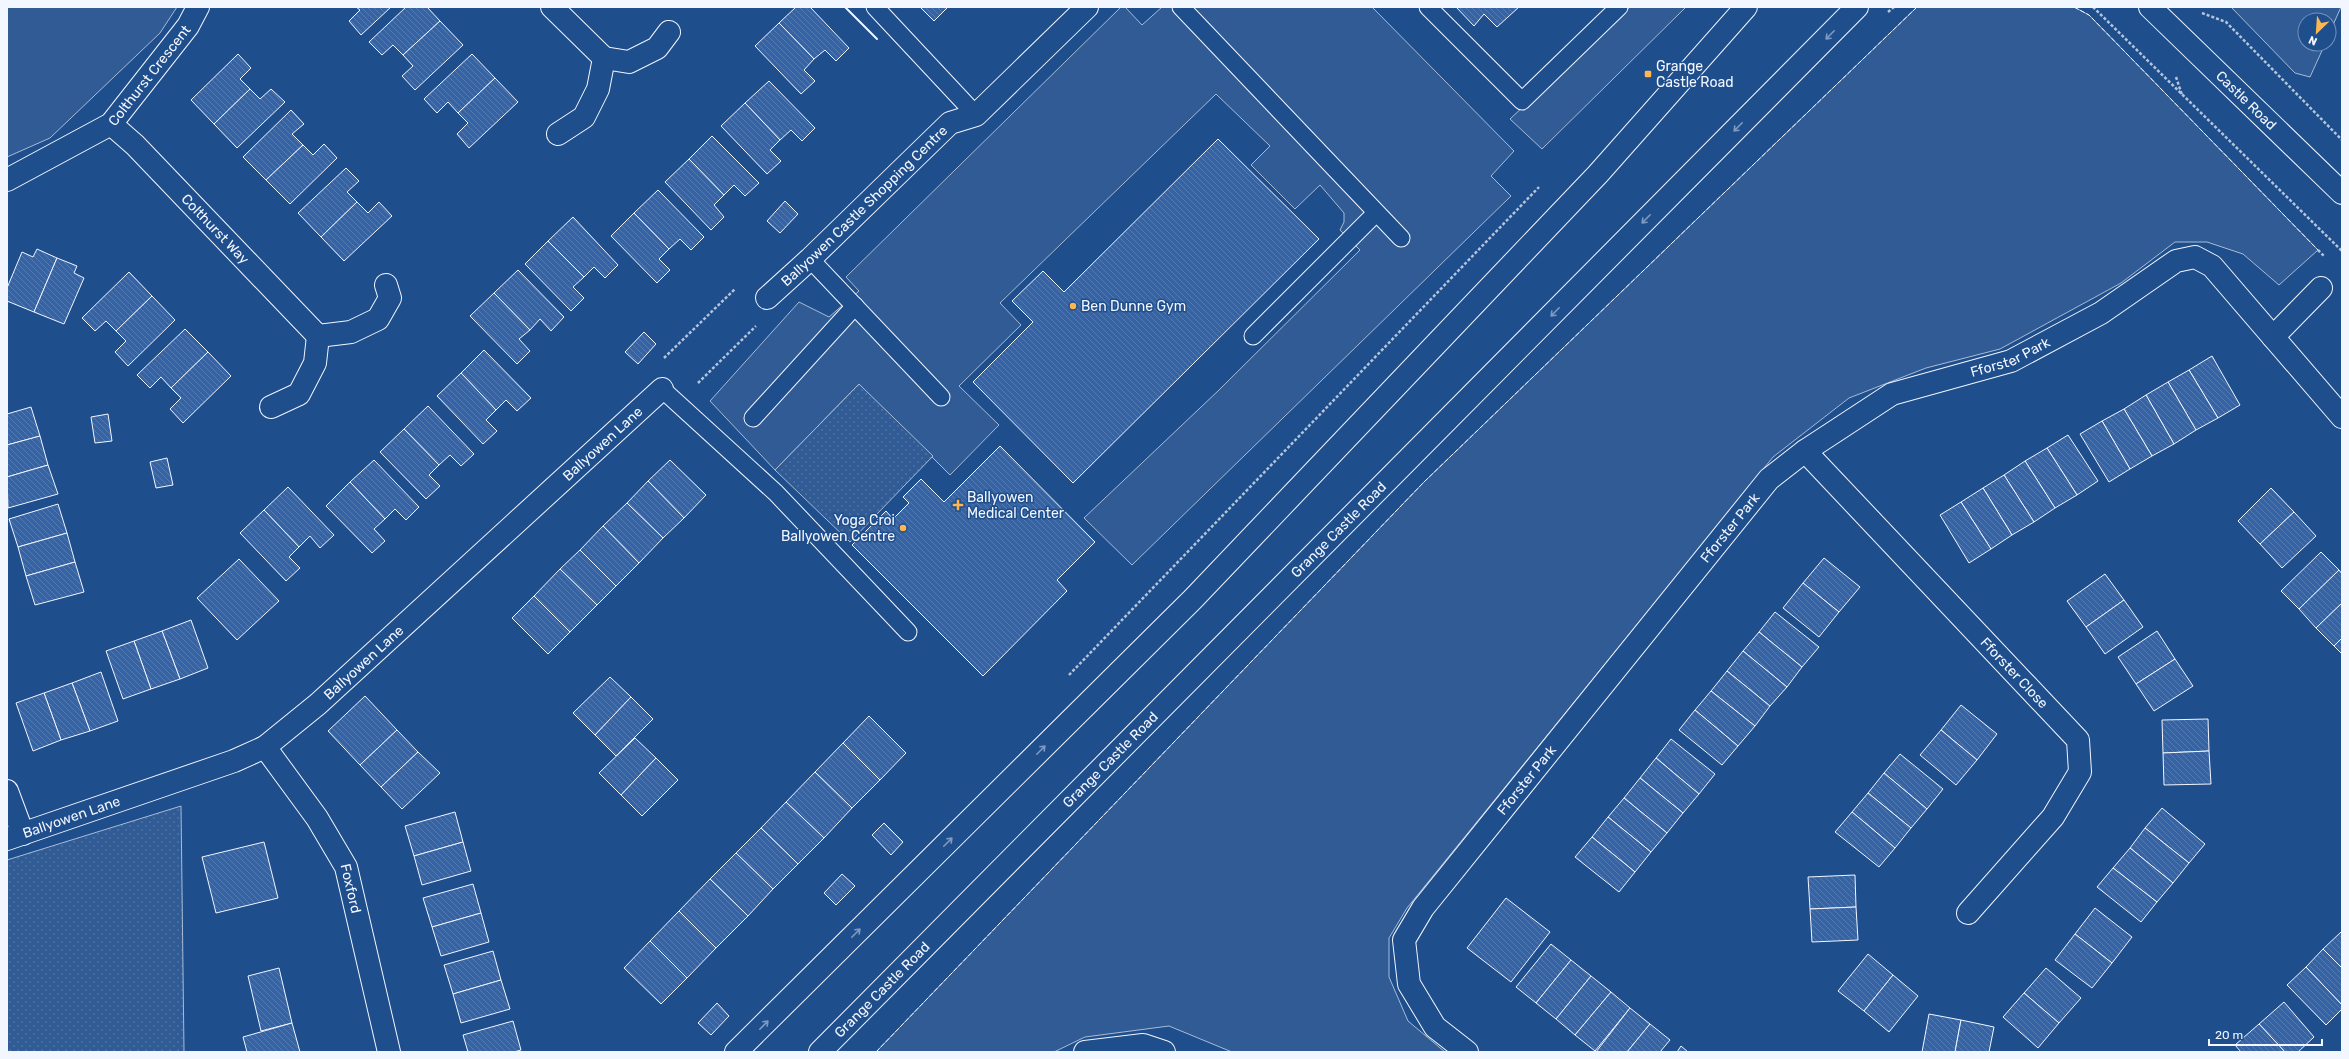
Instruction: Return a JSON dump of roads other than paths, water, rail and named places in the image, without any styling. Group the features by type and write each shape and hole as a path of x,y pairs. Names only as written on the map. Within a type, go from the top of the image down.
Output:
{"street":[{"name":"Colthurst Crescent","path":"7,180 111,124 188,26 198,7"},
{"path":"552,7 604,58 629,62 657,48 669,32"},
{"name":"Ballyowen Castle Shopping Centre","path":"767,298 810,259 950,123 976,115 1087,7"},
{"path":"736,1052 1193,600 1592,180 1746,7"},
{"name":"Grange Castle Road","path":"820,1052 1857,7"},
{"name":"Castle Road","path":"2150,7 2342,192"},
{"path":"558,134 584,117 598,89 604,58"},
{"name":"Colthurst Way","path":"111,124 135,145 318,336"},
{"name":"Fforster Park","path":"1467,1052 1435,1027 1409,984 1404,940 1423,908 1769,479 1805,451 1892,394 2011,361 2101,313 2176,261 2195,257 2212,266 2342,417"},
{"path":"271,407 299,394 315,363 318,336 351,332 378,319 390,298 386,285"},
{"path":"2273,337 2321,288"},
{"name":"Ballyowen Lane","path":"15,837 227,764 265,747 318,704 662,389"},
{"name":"Fforster Close","path":"1805,451 2078,740 2080,772 2053,817 1968,913"},
{"name":"Foxford","path":"265,747 317,818 346,867 389,1052"},
{"path":"7,791 15,837"},
{"path":"1085,1052 1143,1045 1164,1052"}],"lane":[{"path":"875,7 976,115"},
{"path":"1181,7 1401,238"},
{"path":"1428,7 1522,101 1619,7"},
{"path":"1253,336 1376,213"},
{"path":"810,259 941,397"},
{"path":"753,418 855,306"},
{"path":"662,389 776,493 908,632"}],"place":[{"name":"Grange Castle Road","path":"1648,74"},
{"name":"Ben Dunne Gym","path":"1073,306"},
{"name":"Ballyowen Medical Center","path":"958,505"},
{"name":"Yoga Croi Ballyowen Centre","path":"903,528"}]}
